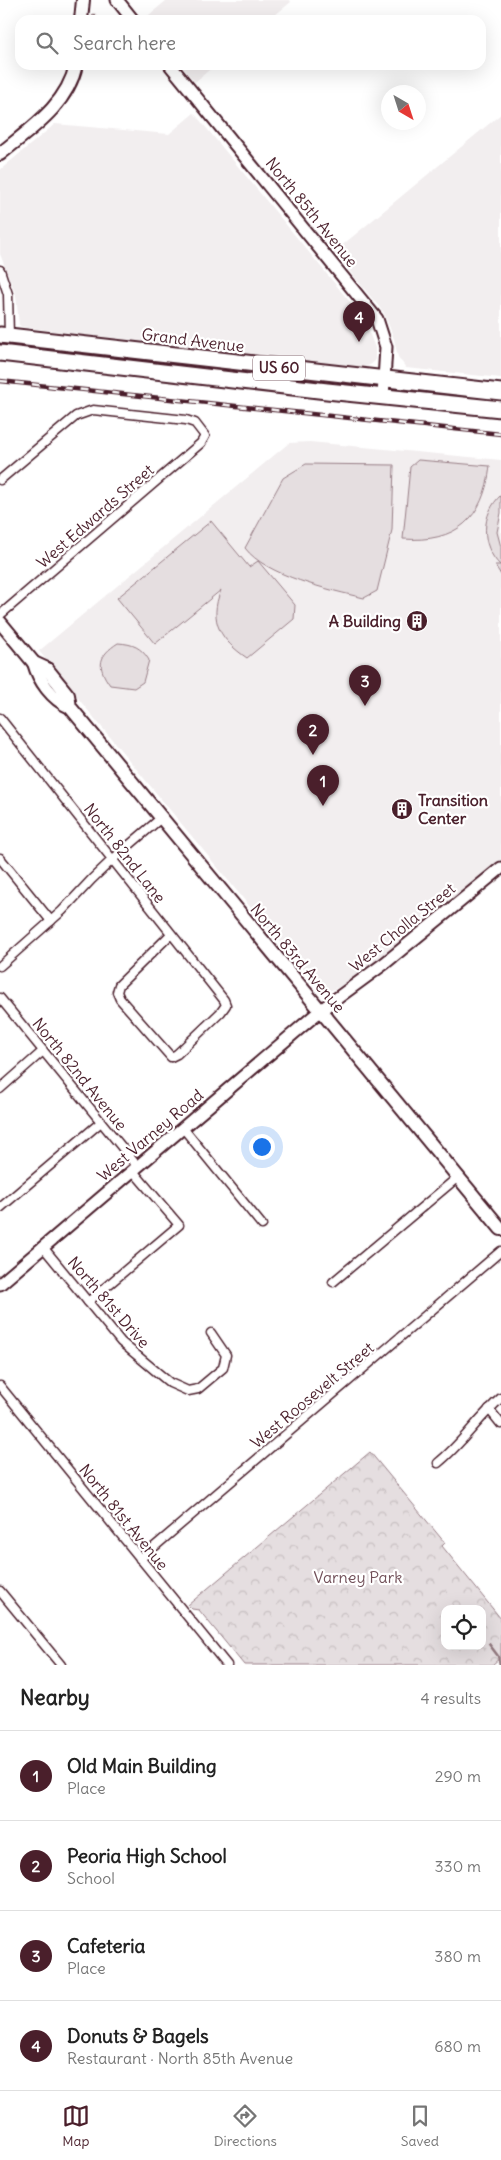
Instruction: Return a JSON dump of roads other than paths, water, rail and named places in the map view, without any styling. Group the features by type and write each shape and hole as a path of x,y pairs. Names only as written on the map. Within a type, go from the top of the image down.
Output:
{"highway":[{"name":"Grand Avenue","path":"5,336 501,392"},
{"path":"118,367 119,349"},
{"name":"US 60","path":"0,353 501,409"}],"main road":[{"path":"82,15 83,0"},
{"path":"0,154 50,112 70,84 74,70"},
{"name":"North 83rd Avenue","path":"0,622 34,663 47,669 68,695 70,707 501,1229"}],"street":[{"path":"117,0 129,15"},
{"name":"North 85th Avenue","path":"174,70 373,312 382,328 385,339 383,397"},
{"path":"0,270 8,294 5,336"},
{"name":"West Edwards Street","path":"0,480 76,416 93,410 186,420 195,423 205,436 201,443 0,615"},
{"name":"North 82nd Lane","path":"0,718 224,1000 226,1006 177,1054 171,1057 120,999 117,992 119,985 171,934"},
{"path":"0,966 51,921 113,859 161,818"},
{"path":"0,858 51,921"},
{"name":"West Cholla Street","path":"321,1010 385,963 501,868"},
{"name":"North 82nd Avenue","path":"0,998 101,1122 179,1225 88,1302"},
{"name":"West Varney Road","path":"0,1284 321,1010"},
{"path":"0,1089 43,1051"},
{"path":"0,1208 101,1122"},
{"path":"183,1128 262,1225"},
{"path":"333,1282 458,1177"},
{"name":"North 81st Drive","path":"43,1247 130,1351 170,1383 188,1391 198,1389 223,1368 226,1362 226,1355 211,1333"},
{"name":"West Roosevelt Street","path":"140,1559 501,1251"},
{"name":"North 81st Avenue","path":"0,1386 227,1665"},
{"path":"438,1463 454,1450 489,1409 501,1398"},
{"path":"489,1409 501,1424"},
{"path":"0,1591 61,1665"}],"waterway":[{"path":"489,1644 498,1656 500,1665"}],"railway":[{"path":"0,381 501,434"}],"place":[{"name":"Donuts & Bagels","path":"359,342"},
{"name":"A Building","path":"417,621"},
{"name":"Cafeteria","path":"365,706"},
{"name":"Peoria High School","path":"313,755"},
{"name":"Old Main Building","path":"323,806"},
{"name":"Transition Center","path":"402,809"}],"park label":[{"name":"Varney Park","path":"358,1577"}]}
